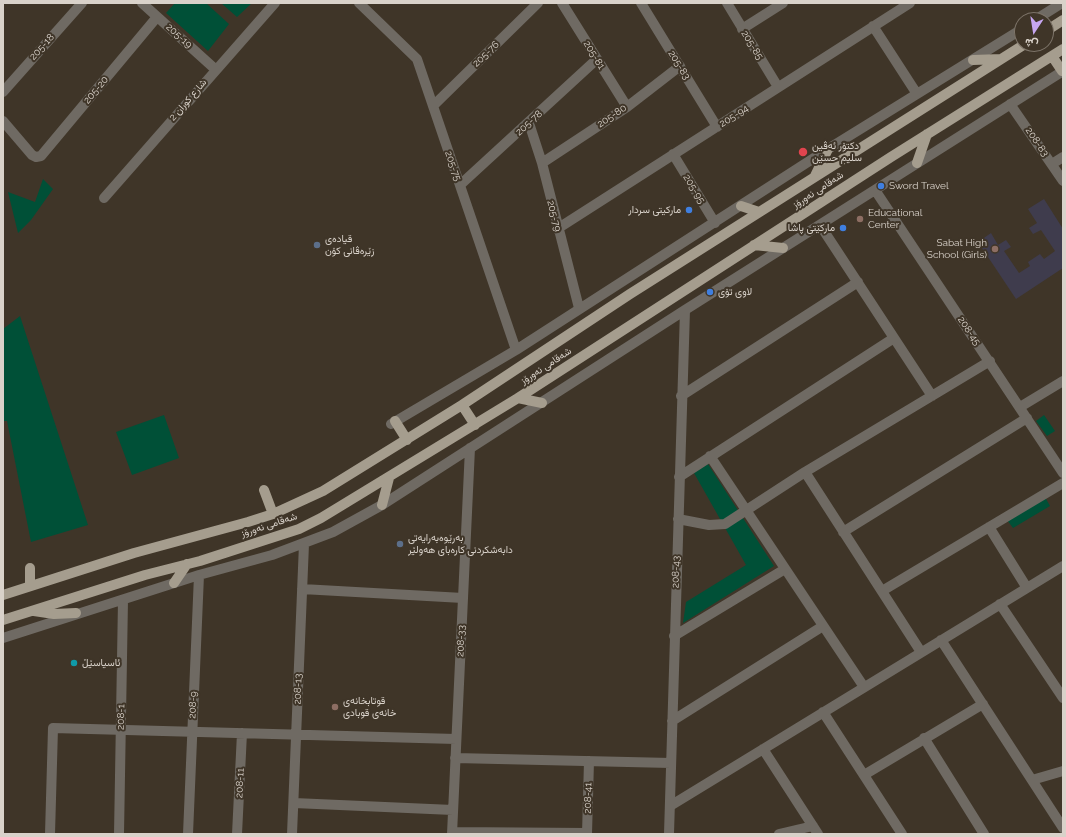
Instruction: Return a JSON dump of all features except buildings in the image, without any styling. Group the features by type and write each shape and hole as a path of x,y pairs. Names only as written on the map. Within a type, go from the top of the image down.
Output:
{"main road":[{"path":"1054,26 1063,20"},
{"name":"شەقامی نەورۆز","path":"4,620 32,610 145,575 187,564 299,528 346,505 518,398 927,134 1063,49"},
{"name":"شەقامی نەورۆز","path":"3,595 134,553 273,514 323,491 462,405 630,294 1014,51"},
{"path":"1052,56 1063,71"},
{"path":"973,60 1001,59"},
{"path":"917,163 927,134"},
{"path":"815,177 828,149"},
{"path":"741,206 759,212"},
{"path":"754,245 783,248"},
{"path":"518,398 542,403"},
{"path":"462,405 475,425"},
{"path":"393,422 407,440"},
{"path":"382,505 389,478"},
{"path":"264,490 273,514"},
{"path":"174,584 187,564"},
{"path":"30,568 30,586"},
{"path":"32,610 54,614 76,613"}],"street":[{"name":"205-18","path":"3,92 82,3"},
{"name":"205-19","path":"142,3 215,69"},
{"name":"205-75","path":"359,3 417,59 516,350"},
{"name":"205-76","path":"433,106 538,3"},
{"name":"205-81","path":"562,3 596,60 627,107"},
{"name":"205-83","path":"641,3 717,127"},
{"name":"205-85","path":"727,3 778,87"},
{"path":"742,29 783,3"},
{"path":"1048,12 1062,3"},
{"name":"205-94","path":"558,229 906,4"},
{"name":"شارع كوران 2","path":"104,198 269,5"},
{"name":"205-20","path":"3,121 32,154 36,157 41,156 157,16"},
{"path":"874,26 917,94"},
{"path":"393,422 516,350 828,149 1014,33"},
{"name":"205-78","path":"460,185 596,60"},
{"name":"205-80","path":"542,164 627,107 680,66"},
{"path":"3,638 76,613 123,600 199,575 272,556 333,532 382,505 685,310 1063,71"},
{"name":"208-83","path":"1010,104 1063,181"},
{"name":"205-79","path":"529,123 542,164 579,308"},
{"name":"205-95","path":"673,154 715,223"},
{"path":"1052,164 1063,157"},
{"name":"208-45","path":"875,190 1020,406 1063,473"},
{"path":"820,225 932,396"},
{"path":"681,396 858,282"},
{"name":"208-43","path":"669,834 681,396 685,310"},
{"path":"679,477 894,338"},
{"path":"678,519 718,526 725,524 805,472 990,361"},
{"path":"1020,406 1063,381"},
{"path":"843,532 1027,418"},
{"name":"208-33","path":"452,833 470,448"},
{"path":"710,456 864,687"},
{"path":"805,472 921,652"},
{"path":"882,591 1063,483"},
{"path":"989,527 1027,588"},
{"name":"208-13","path":"292,834 304,544"},
{"path":"670,806 1062,567"},
{"path":"674,636 785,569"},
{"name":"208-9","path":"188,834 199,575"},
{"path":"302,589 463,598"},
{"name":"208-1","path":"119,834 123,600"},
{"path":"1000,604 1063,698"},
{"path":"672,721 823,626"},
{"path":"941,640 1063,828"},
{"path":"864,775 983,704"},
{"path":"823,712 902,834"},
{"path":"50,834 53,728 456,739"},
{"name":"208-11","path":"237,834 242,733"},
{"path":"924,738 984,834"},
{"path":"763,749 816,830 779,834"},
{"path":"455,758 671,764"},
{"name":"208-41","path":"587,833 589,761"},
{"path":"1032,780 1063,771"},
{"path":"294,803 453,810"},
{"path":"452,833 587,833"}],"shaded area":[{"name":"Sabat High School (Girls)","path":"1044,199 1063,229 1063,268 1016,299 978,242 991,233 998,245 1006,240 1011,247 1004,251 1019,273 1030,266 1028,262 1040,254 1044,259 1055,251 1041,230 1033,234 1029,228 1037,223 1028,209"}],"green space":[{"path":"175,3 206,3 229,24 208,51 166,13"},
{"path":"221,3 252,3 237,17"},
{"path":"43,179 53,189 31,220 18,233 8,192 35,202"},
{"path":"20,316 88,525 31,542 7,421 3,421 3,329"},
{"path":"164,415 179,458 132,475 116,432"},
{"path":"1044,415 1055,431 1047,436 1036,421"},
{"path":"708,464 774,566 683,623 686,602 746,565 694,473"},
{"path":"1045,497 1050,506 1013,528 1007,520"}],"place":[{"name":"دکتۆر ئەڤین سلیم حسێن","path":"803,152"},
{"name":"Sword Travel","path":"881,186"},
{"name":"ماركيتى سردار","path":"689,210"},
{"name":"Educational Center","path":"860,219"},
{"name":"مارکێتی پاشا","path":"843,228"},
{"name":"قیادەی زێرەڤانی کۆن","path":"317,245"},
{"name":"Sabat High School (Girls)","path":"995,249"},
{"name":"لاوی تۆی","path":"710,292"},
{"name":"بەرێوەبەرایەتی دابەشکردنی کارەبای هەولێر","path":"400,544"},
{"name":"ئاسیاسێڵ","path":"74,663"},
{"name":"قوتابخانەی خانەی قوبادی","path":"335,707"}]}
